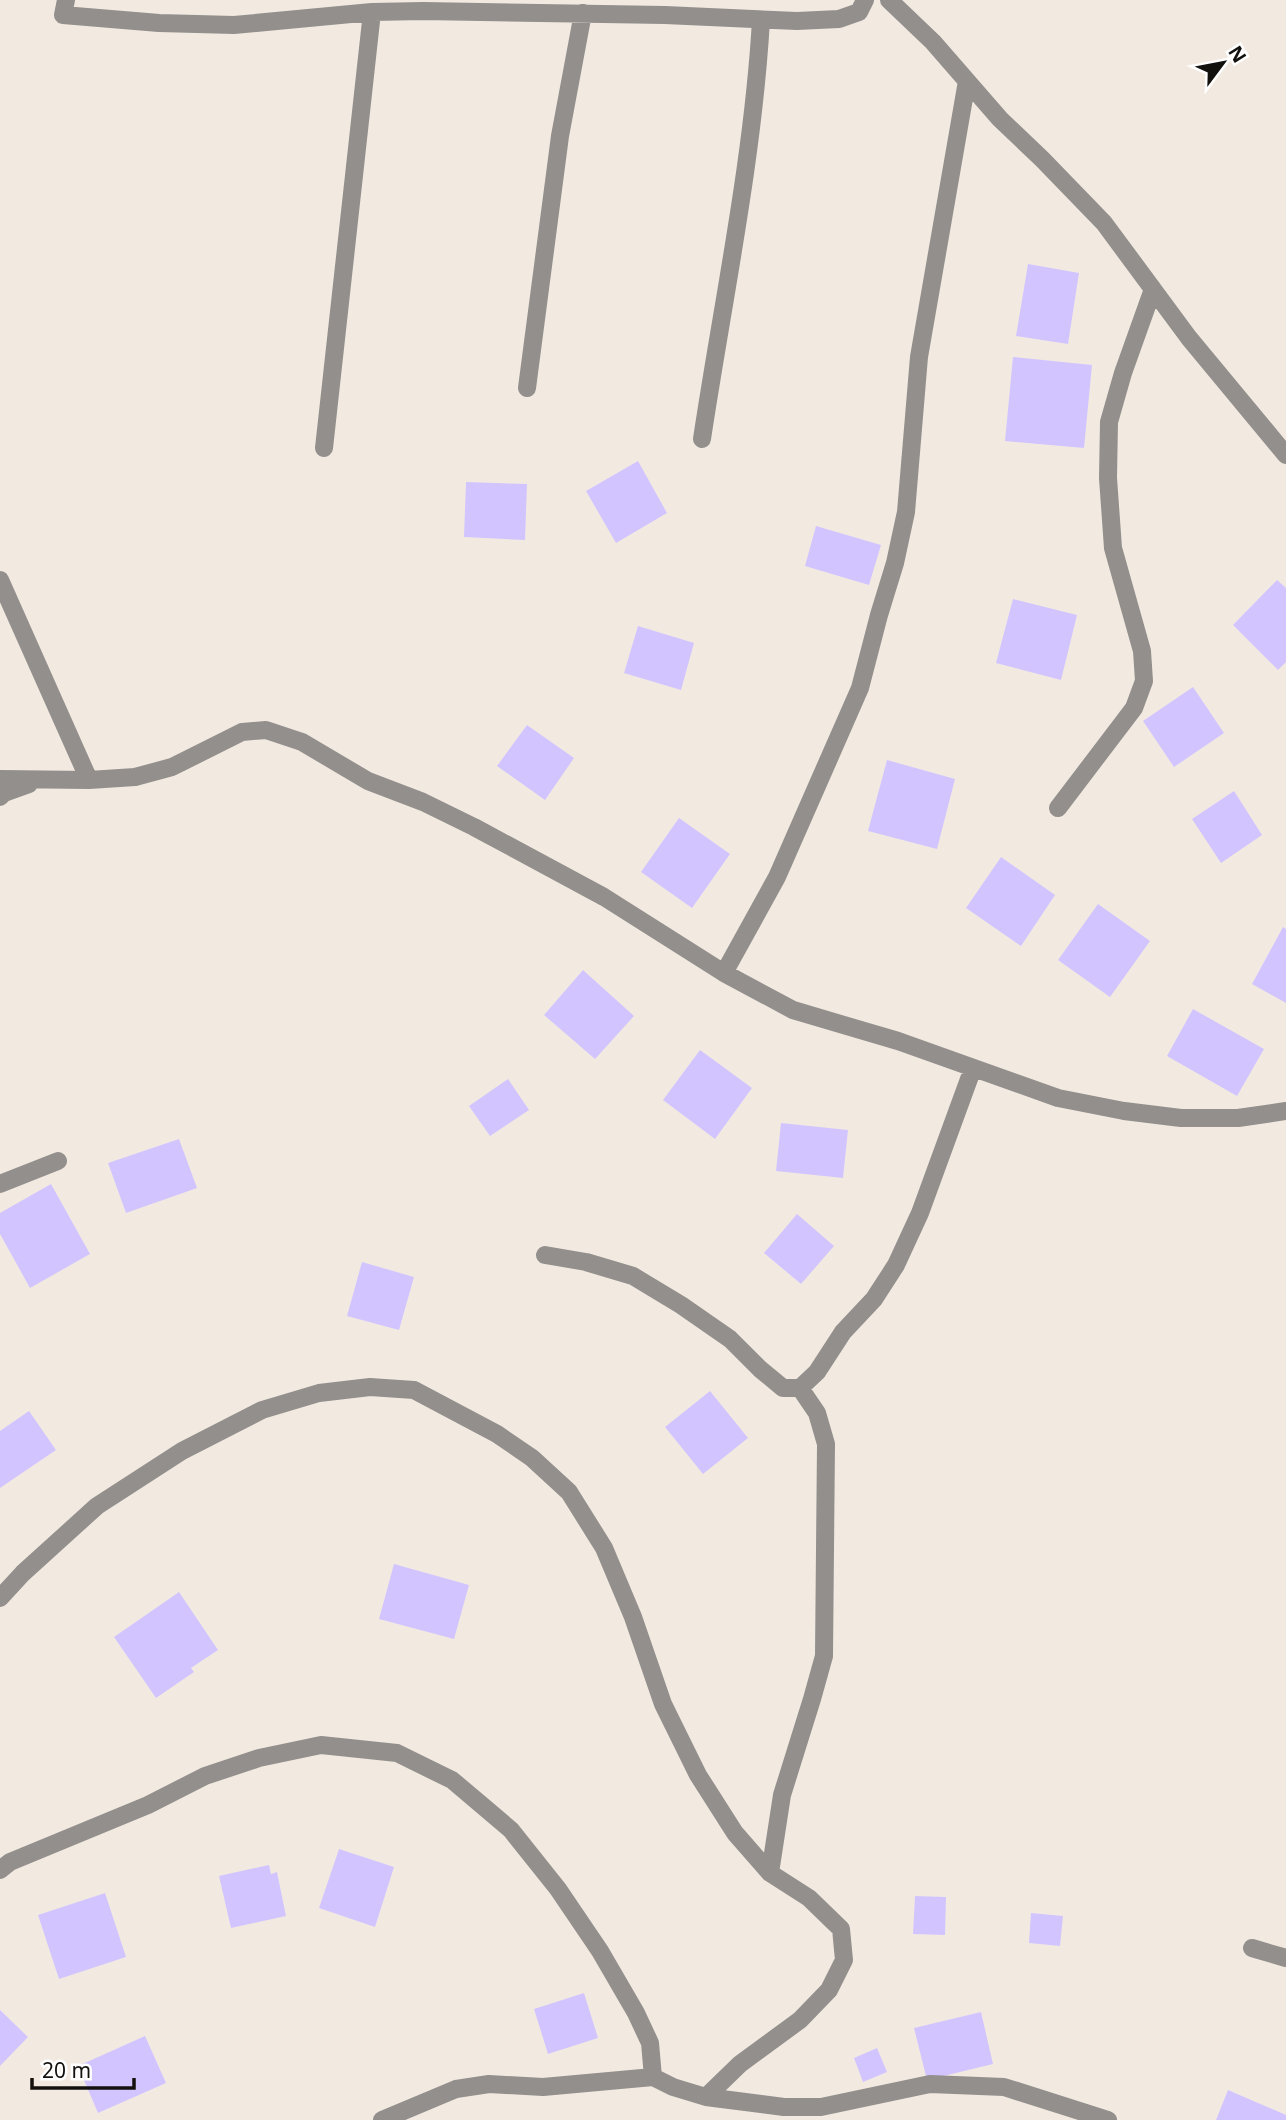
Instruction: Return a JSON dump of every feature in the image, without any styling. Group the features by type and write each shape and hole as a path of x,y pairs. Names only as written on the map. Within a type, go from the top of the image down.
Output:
{"street":[{"path":"66,0 63,15 159,23 234,25 372,12 437,11 761,20 839,19 859,12 865,0"},
{"path":"889,0 933,42 1000,119 1104,223 1189,338 1286,454"},
{"path":"324,448 372,12"},
{"path":"527,388 560,136 583,13"},
{"path":"702,439 750,142 761,20"},
{"path":"723,973 777,877 860,688 878,615 895,563 906,512 919,357 967,80"},
{"path":"1058,808 1134,708 1144,681 1143,651 1113,548 1108,467 1109,422 1153,289"},
{"path":"0,580 89,780"},
{"path":"0,779 89,780 135,777 172,767 242,732 266,730 302,742 368,781 423,802 604,897 723,973 793,1010 898,1041 1058,1098 1124,1111 1181,1118 1238,1118 1286,1111"},
{"path":"0,797 38,780"},
{"path":"545,1255 586,1262 633,1276 730,1339 783,1388 800,1388 817,1372 843,1332 874,1299 895,1265 920,1213 973,1068"},
{"path":"0,1184 58,1161"},
{"path":"0,1598 23,1573 97,1506 182,1451 262,1410 319,1392 370,1387 414,1390 497,1434 532,1458 569,1492 604,1548 633,1616 663,1704 698,1775 735,1833 771,1873 809,1898 841,1929 844,1960 829,1990 800,2020 740,2064 706,2097"},
{"path":"771,1873 782,1795 824,1656 826,1444 817,1413 800,1388"},
{"path":"0,1870 10,1862 148,1805 205,1776 259,1758 321,1745 397,1753 452,1780 511,1830 558,1889 600,1951 636,2013 650,2043 653,2077"},
{"path":"1252,1948 1286,1958"},
{"path":"382,2120 456,2089 489,2084 542,2087 653,2077 673,2087 706,2097 782,2114 930,2084 1004,2087 1108,2120"}],"building":[{"path":"1028,264 1079,273 1068,344 1016,336"},
{"path":"1013,357 1092,365 1084,448 1005,441"},
{"path":"638,461 667,513 616,543 586,491"},
{"path":"466,482 527,484 525,540 464,537"},
{"path":"816,526 881,545 869,585 805,566"},
{"path":"1277,580 1286,588 1286,662 1278,670 1233,625"},
{"path":"1013,599 1077,615 1061,680 996,663"},
{"path":"638,626 694,643 681,690 624,673"},
{"path":"1193,687 1224,733 1174,767 1143,721"},
{"path":"527,725 574,758 545,800 497,766"},
{"path":"887,760 955,779 937,849 868,831"},
{"path":"1234,791 1262,835 1221,863 1192,819"},
{"path":"679,818 730,854 692,908 641,872"},
{"path":"1001,857 1055,895 1021,946 966,908"},
{"path":"1098,904 1150,941 1110,997 1058,960"},
{"path":"1283,927 1286,929 1286,1003 1252,984"},
{"path":"583,970 634,1016 595,1059 544,1015"},
{"path":"1193,1009 1264,1049 1237,1096 1167,1056"},
{"path":"700,1050 752,1088 715,1139 663,1100"},
{"path":"508,1079 529,1110 490,1136 469,1106"},
{"path":"781,1123 848,1130 843,1178 776,1171"},
{"path":"179,1139 197,1188 126,1213 108,1163"},
{"path":"51,1184 90,1254 30,1288 0,1234 0,1213"},
{"path":"797,1214 834,1246 801,1284 764,1253"},
{"path":"362,1262 414,1277 399,1330 347,1316"},
{"path":"710,1391 748,1438 703,1474 665,1427"},
{"path":"29,1411 56,1450 0,1488 0,1431"},
{"path":"394,1564 469,1585 454,1639 379,1619"},
{"path":"179,1592 218,1650 191,1668 194,1672 156,1698 114,1637"},
{"path":"339,1849 394,1867 375,1927 319,1908"},
{"path":"269,1865 271,1874 277,1872 286,1916 231,1928 219,1876"},
{"path":"105,1893 126,1957 59,1979 38,1915"},
{"path":"915,1896 946,1897 945,1935 913,1934"},
{"path":"1031,1913 1063,1916 1060,1946 1029,1943"},
{"path":"584,1993 598,2038 548,2054 534,2009"},
{"path":"0,2010 28,2037 0,2066"},
{"path":"981,2012 993,2064 927,2080 914,2028"},
{"path":"145,2036 166,2083 98,2113 78,2066"},
{"path":"877,2048 887,2072 863,2082 854,2058"},
{"path":"1228,2090 1286,2115 1286,2120 1216,2120"}]}
